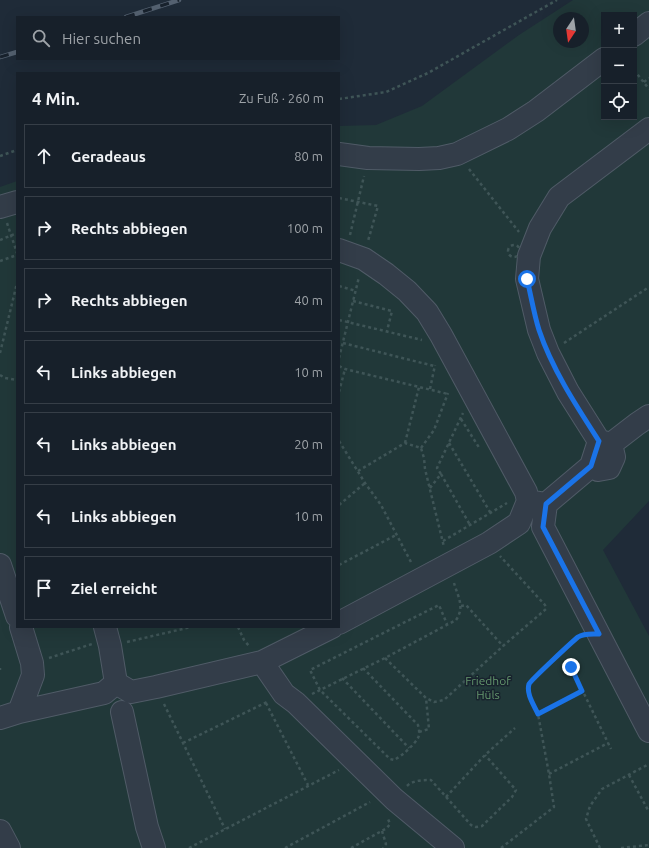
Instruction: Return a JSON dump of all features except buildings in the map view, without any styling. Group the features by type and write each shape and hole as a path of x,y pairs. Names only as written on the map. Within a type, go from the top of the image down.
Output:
{"lane":[{"path":"637,33 649,23"},
{"path":"340,154 368,158 419,159 439,158 458,154 508,129 601,61"},
{"path":"340,622 489,544 519,523 534,499 591,466 598,470 608,468 614,457 568,392 548,353 539,330 527,279 529,256 540,228 559,197 649,130"},
{"path":"350,254 386,274 402,286 427,312 534,499 543,527 649,731"},
{"path":"605,443 649,416"},
{"path":"519,523 543,527"},
{"path":"0,565 16,613"},
{"path":"21,628 32,669 61,702"},
{"path":"9,715 117,689 156,687 262,662 330,628"},
{"path":"107,637 147,827 154,848"},
{"path":"262,662 282,700 356,761 387,796 453,848"},
{"path":"9,715 32,669"},
{"path":"0,831 9,848"}],"path":[{"path":"340,99 386,92 428,73 557,0"},
{"path":"637,74 649,89"},
{"path":"644,82 649,78"},
{"path":"0,156 16,150"},
{"path":"458,154 532,248"},
{"path":"340,354 356,291 350,254 358,201 368,158"},
{"path":"340,198 378,206 350,254"},
{"path":"6,205 11,236 16,251"},
{"path":"0,240 16,234"},
{"path":"0,261 16,254"},
{"path":"340,286 356,291"},
{"path":"0,353 16,287"},
{"path":"548,353 649,287"},
{"path":"353,301 392,311 387,331"},
{"path":"340,320 425,340"},
{"path":"343,343 434,366"},
{"path":"340,366 448,394 468,385"},
{"path":"340,388 345,369"},
{"path":"0,375 4,378 16,380"},
{"path":"468,385 461,419 437,468 470,525"},
{"path":"358,471 405,443 419,387"},
{"path":"183,743 282,700 320,690 385,658 456,620 460,614 461,606 449,566 421,448 434,430 448,394"},
{"path":"340,443 381,505 421,580"},
{"path":"405,443 421,448"},
{"path":"449,443 490,512"},
{"path":"430,488 441,474"},
{"path":"340,504 365,482"},
{"path":"443,541 490,512 534,499"},
{"path":"340,564 396,535"},
{"path":"385,658 426,698 434,702 444,700 546,609 545,605 489,544"},
{"path":"363,668 418,725 418,737 409,748 394,760 390,759 320,690 310,670 439,605 447,624"},
{"path":"461,606 466,605 503,646"},
{"path":"32,669 107,637 183,628"},
{"path":"501,848 554,807 538,714 529,694 529,684 579,637 589,634 599,634"},
{"path":"571,667 612,749"},
{"path":"342,678 409,748"},
{"path":"156,687 225,829"},
{"path":"538,714 582,691"},
{"path":"419,732 429,729 426,698"},
{"path":"282,700 308,785"},
{"path":"446,797 485,755 515,728"},
{"path":"549,774 608,743"},
{"path":"286,848 410,784 423,780 431,780 471,825 476,827 482,826 512,797 516,790 485,755"},
{"path":"189,848 356,761"},
{"path":"600,848 586,819 590,806 602,789 649,764"},
{"path":"629,775 649,812"},
{"path":"351,848 382,831 390,824 387,796"},
{"path":"382,831 386,844 383,848"},
{"path":"621,848 649,845"}],"green space":[{"name":"Friedhof Hüls","path":"573,0 649,0 649,501 603,550 649,636 649,848 0,848 0,187 16,181 16,628 340,628 340,126 376,125 422,106 519,35 553,13 553,48 589,48 589,12 554,12"}],"railway":[{"path":"129,16 179,0"},
{"path":"0,57 16,52"}],"route":[{"path":"527,279 539,330 548,353 568,392 599,441 591,466 546,504 543,527 599,634 589,634 579,637 529,684 529,694 538,714 582,691 571,667"}]}
